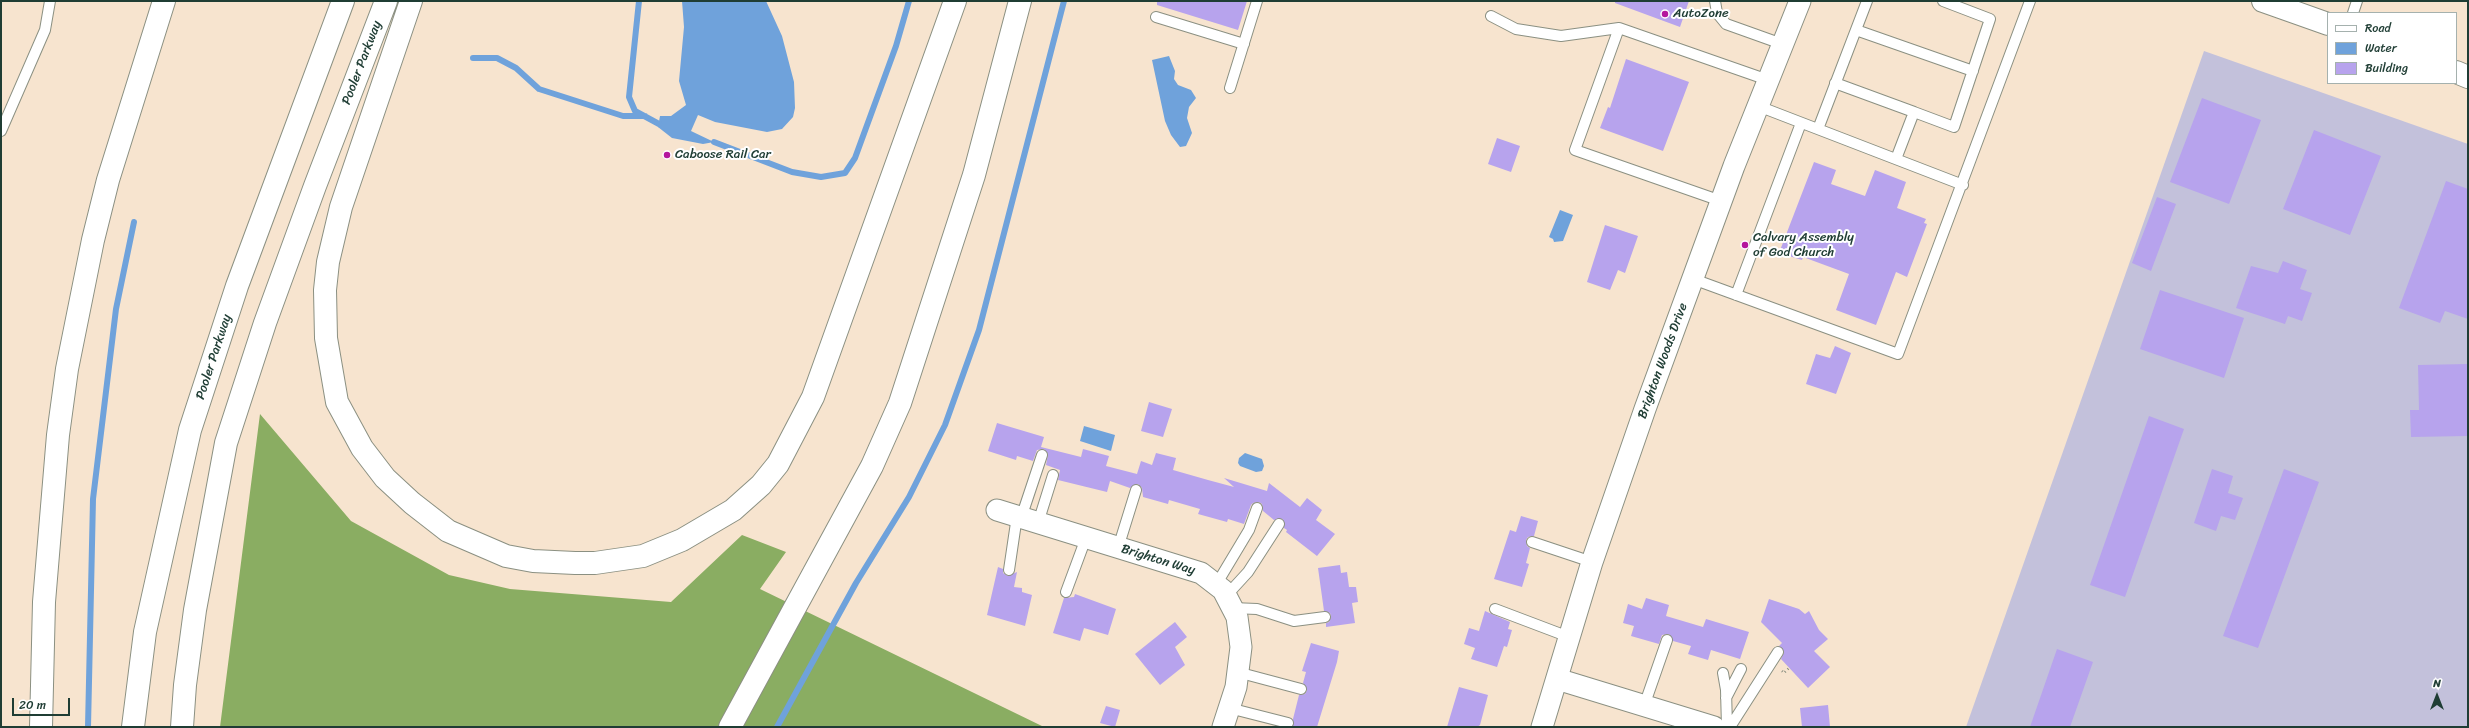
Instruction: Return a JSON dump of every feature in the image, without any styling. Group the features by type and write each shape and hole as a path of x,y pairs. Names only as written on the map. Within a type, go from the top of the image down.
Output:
{"main road":[{"path":"41,727 44,602 58,435 67,369 93,240 108,180 164,1"},
{"name":"Pooler Parkway","path":"133,727 145,632 190,430 237,286 343,1"},
{"name":"Pooler Parkway","path":"182,727 185,685 195,610 226,443 265,323 312,193 386,1"},
{"path":"411,1 342,207 328,262 325,290 326,338 337,402 362,448 385,478 412,503 448,531 506,556 533,561 595,563 643,556 682,540 733,510 760,485 778,464 805,417 813,397 956,1"},
{"path":"730,727 872,466 900,402 974,174 1020,1"},
{"path":"2263,1 2302,8 2327,23"},
{"path":"2457,72 2468,77"}],"street":[{"name":"Brighton Woods Drive","path":"1542,727 1592,562 1721,201 1800,1"},
{"name":"Brighton Way","path":"1018,517 1201,573 1225,596"},
{"path":"1225,596 1237,617 1241,647 1238,672 1226,717"},
{"path":"1556,679 1714,727"}],"lane":[{"path":"1,131 45,30 50,1"},
{"path":"1230,88 1257,1"},
{"path":"1715,1 1717,13 1726,24 1782,44"},
{"path":"1818,129 1867,1"},
{"path":"1835,83 1954,127 1990,19 1943,1"},
{"path":"1693,279 1898,354 1963,184 2030,1"},
{"path":"2353,12 2357,1"},
{"path":"1491,16 1516,29 1561,36 1619,28 1768,80"},
{"path":"1156,17 1244,44"},
{"path":"1619,28 1575,150 1721,201"},
{"path":"1856,30 1973,71"},
{"path":"1758,106 1963,184"},
{"path":"1896,159 1914,112"},
{"path":"1736,295 1801,123"},
{"path":"1009,570 1018,517 1042,455"},
{"path":"1018,517 1053,475"},
{"path":"1118,548 1136,490"},
{"path":"1225,596 1257,508"},
{"path":"1225,596 1248,572 1279,524"},
{"path":"1066,592 1086,538"},
{"path":"1532,542 1592,562"},
{"path":"1225,596 1257,609 1294,621 1325,617"},
{"path":"1495,609 1569,637"},
{"path":"1644,706 1667,640"},
{"path":"1728,727 1778,652"},
{"path":"1726,698 1741,669"},
{"path":"1238,672 1301,689"},
{"path":"1723,673 1728,727"},
{"path":"1226,717 1288,723"}],"shaded area":[{"path":"2204,51 2468,144 2468,727 1966,727"}],"green space":[{"path":"260,414 351,521 449,575 510,589 671,602 742,535 786,552 760,589 1044,727 220,727"}],"water":[{"path":"682,1 766,1 782,36 794,82 795,108 793,117 782,129 767,132 715,122 698,115 691,131 714,142 703,144 672,138 658,127 660,116 671,116 686,105 679,81 684,27"},
{"path":"1169,56 1175,71 1174,79 1178,85 1191,90 1196,98 1189,107 1187,118 1192,133 1186,146 1180,147 1171,135 1165,121 1152,60"},
{"path":"1560,210 1573,215 1563,241 1554,242 1553,239 1549,237"},
{"path":"1084,426 1115,435 1111,451 1080,441"},
{"path":"1245,453 1262,459 1264,466 1262,471 1256,472 1240,466 1238,463 1239,458"}],"building":[{"path":"1157,1 1247,1 1238,30 1157,5"},
{"name":"AutoZone","path":"1615,1 1689,1 1680,27 1615,3"},
{"path":"1626,59 1689,82 1663,151 1600,128 1608,107 1610,108"},
{"path":"2202,98 2261,120 2229,204 2170,182"},
{"path":"2314,130 2381,156 2350,235 2283,209"},
{"path":"1497,138 1520,146 1511,172 1488,164"},
{"path":"1814,162 1836,170 1831,184 1865,196 1875,170 1906,182 1897,208 1926,219 1924,223 1927,224 1907,277 1896,272 1876,325 1836,310 1849,274 1803,257 1802,260 1779,253"},
{"path":"2446,181 2468,189 2468,319 2445,311 2440,323 2399,308"},
{"path":"2157,197 2176,204 2151,271 2132,263"},
{"path":"1605,225 1638,236 1625,273 1618,270 1610,290 1587,282"},
{"path":"2283,261 2307,270 2300,289 2312,293 2302,321 2288,316 2285,324 2236,308 2251,266 2278,273"},
{"path":"2160,290 2244,318 2224,378 2140,349"},
{"path":"1835,346 1851,353 1836,394 1806,384 1816,354 1830,358"},
{"path":"2468,364 2468,436 2411,437 2410,410 2419,410 2418,365"},
{"path":"1149,402 1172,409 1163,437 1141,431"},
{"path":"2149,416 2184,429 2125,597 2090,585"},
{"path":"997,423 1044,437 1041,447 1081,457 1083,449 1109,456 1106,466 1137,474 1141,461 1152,465 1156,453 1176,458 1173,470 1234,487 1224,478 1267,491 1269,483 1300,507 1307,498 1322,510 1316,520 1335,534 1317,556 1286,532 1287,530 1284,528 1283,519 1274,520 1263,511 1262,504 1259,502 1251,505 1244,524 1228,519 1227,522 1198,514 1200,509 1169,500 1168,504 1143,497 1142,488 1138,484 1130,488 1110,481 1107,492 1058,480 1060,470 1046,465 1048,454 1044,449 1037,450 1033,461 1017,456 1016,460 988,451"},
{"path":"2212,469 2233,476 2228,493 2243,498 2235,520 2221,516 2216,531 2194,523"},
{"path":"2284,469 2319,482 2258,648 2223,636"},
{"path":"1521,516 1538,521 1534,536 1528,537 1526,540 1527,546 1530,548 1526,563 1529,564 1522,587 1494,579 1510,530 1516,532"},
{"path":"1340,565 1341,573 1347,572 1349,587 1356,587 1358,602 1352,603 1355,623 1326,627 1326,623 1329,622 1331,617 1330,613 1324,611 1318,568"},
{"path":"998,567 1003,569 1003,573 1008,576 1017,572 1014,587 1022,588 1022,592 1032,595 1025,626 987,615"},
{"path":"1075,594 1116,609 1108,635 1084,628 1080,641 1053,633 1064,598 1074,597"},
{"path":"1646,598 1669,605 1666,616 1703,627 1706,619 1749,632 1740,659 1711,650 1708,660 1688,654 1691,646 1673,641 1669,634 1662,635 1659,644 1631,636 1634,626 1623,623 1628,604 1642,609"},
{"path":"1769,599 1799,609 1805,614 1809,611 1819,630 1828,639 1814,651 1830,667 1808,688 1781,659 1784,652 1779,646 1782,643 1761,622"},
{"path":"1485,611 1510,622 1508,629 1512,630 1507,647 1504,646 1497,667 1471,659 1475,648 1464,644 1469,628 1479,631"},
{"path":"1175,622 1187,637 1175,647 1185,665 1160,685 1135,654"},
{"path":"1311,643 1339,651 1337,662 1317,727 1293,727 1293,719 1299,695 1305,694 1307,690 1303,683 1306,672 1302,671"},
{"path":"2057,649 2093,662 2070,727 2030,727"},
{"path":"1459,687 1488,695 1480,725 1477,727 1447,727"},
{"path":"1828,705 1830,727 1802,727 1800,708"},
{"path":"1106,706 1120,710 1115,727 1100,723"}],"waterway":[{"path":"639,1 629,97 635,111 659,124"},
{"path":"714,142 792,172 821,177 845,173 855,158 896,46 909,1"},
{"path":"777,727 856,583 909,497 945,425 979,330 1064,1"},
{"path":"473,58 497,58 516,68 539,89 623,116 645,116"},
{"path":"88,727 93,499 116,309 134,222"}],"place":[{"name":"AutoZone","path":"1665,14"},
{"name":"Caboose Rail Car","path":"667,155"},
{"name":"Calvary Assembly of God Church","path":"1745,245"}]}
